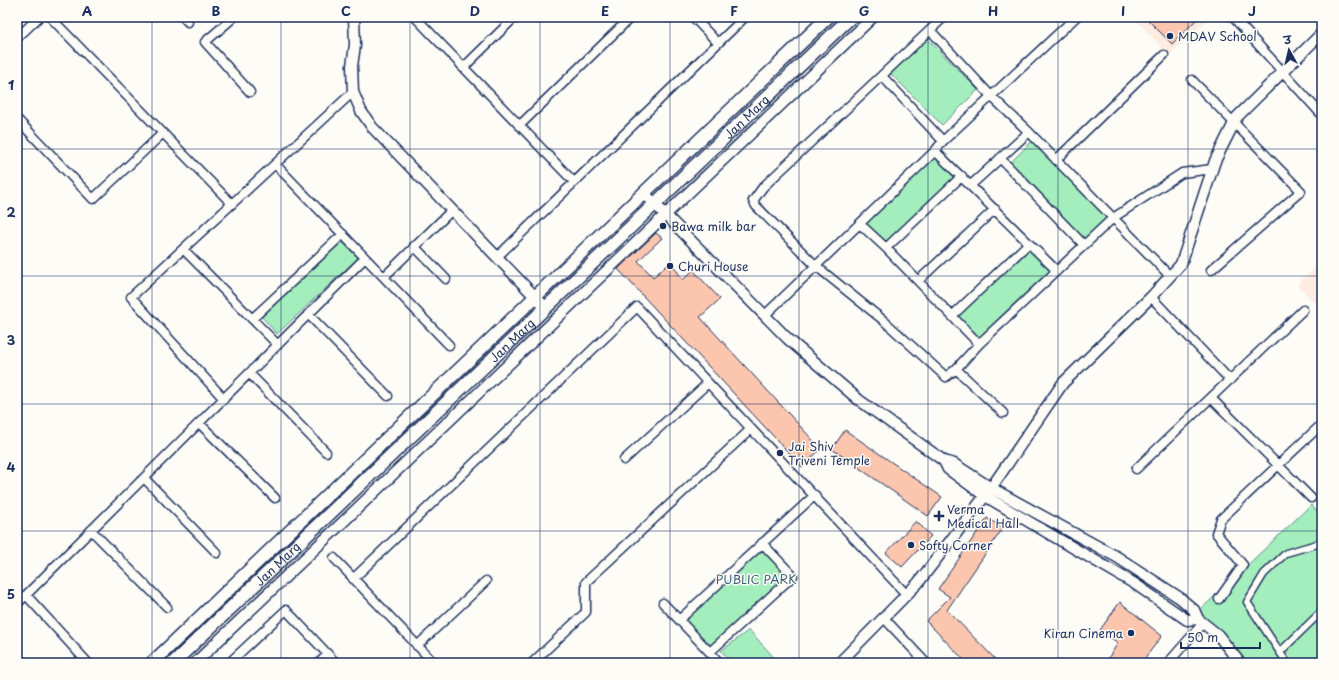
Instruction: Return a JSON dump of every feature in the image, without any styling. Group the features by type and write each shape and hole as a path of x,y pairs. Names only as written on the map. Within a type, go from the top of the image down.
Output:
{"main road":[{"name":"Jan Marg","path":"152,663 828,17"},
{"name":"Jan Marg","path":"173,663 851,17"}],"street":[{"path":"17,38 39,17"},
{"path":"50,17 232,204"},
{"path":"234,17 205,42 250,92"},
{"path":"354,17 355,45 352,66 353,92 361,111 372,127 546,308"},
{"path":"414,17 574,182"},
{"path":"463,68 515,17"},
{"path":"519,126 631,17"},
{"path":"693,17 718,43"},
{"path":"497,257 745,17"},
{"path":"195,663 873,17"},
{"path":"944,17 763,188 753,201 761,211 816,266 883,320 946,377 1113,218 1182,173 1212,169"},
{"path":"764,315 860,224 935,151 943,141 1076,17"},
{"path":"1233,17 1322,115"},
{"path":"930,30 991,96 1029,132 1170,276"},
{"path":"839,663 918,583 988,492 1063,383 1151,297 1181,264 1212,169 1236,117 1322,33"},
{"path":"1056,160 1164,55"},
{"path":"882,76 943,141"},
{"path":"1192,80 1301,191 1211,270"},
{"path":"224,399 131,297 353,92"},
{"path":"17,119 93,199 163,133"},
{"path":"971,185 1029,132"},
{"path":"935,151 1057,271"},
{"path":"1000,158 1084,245"},
{"path":"275,164 449,345"},
{"path":"886,248 962,176"},
{"path":"644,193 788,339 859,400 944,461 948,469 988,492 1136,584 1188,620 1201,621"},
{"path":"918,281 995,209"},
{"path":"384,277 452,210"},
{"path":"860,224 886,248 979,344"},
{"path":"252,319 342,234"},
{"path":"952,316 1029,243"},
{"path":"414,246 446,280"},
{"path":"183,249 278,345"},
{"path":"17,604 365,258"},
{"path":"1151,297 1230,380"},
{"path":"354,579 637,307 907,595"},
{"path":"1136,469 1303,310"},
{"path":"308,314 388,396"},
{"path":"956,369 1003,412"},
{"path":"249,373 326,452"},
{"path":"624,460 708,383"},
{"path":"1211,398 1311,498"},
{"path":"199,423 275,498"},
{"path":"1219,599 1243,565 1216,534 1221,519 1322,424"},
{"path":"532,663 586,612 586,582 751,429"},
{"path":"144,478 217,553"},
{"path":"988,492 1117,556 1180,598 1194,610 1201,621 1218,635 1240,663"},
{"path":"679,620 814,495"},
{"path":"91,530 167,607"},
{"path":"710,652 792,576 762,543"},
{"path":"1287,663 1247,602 1264,574 1286,553 1317,544 1322,545"},
{"path":"334,558 431,662"},
{"path":"417,646 486,581"},
{"path":"26,595 88,663"},
{"path":"663,603 720,663"},
{"path":"229,663 286,610 336,663"},
{"path":"1280,652 1322,611"},
{"path":"884,618 926,663"},
{"path":"1168,663 1201,621"},
{"path":"319,663 328,654"}],"shaded area":[{"name":"MDAV School","path":"1133,17 1210,17 1169,55"},
{"path":"1322,262 1322,311 1297,284"}],"green space":[{"path":"927,38 978,90 942,125 891,74"},
{"path":"1032,141 1108,219 1085,241 1010,163"},
{"path":"932,151 957,177 886,244 861,218"},
{"path":"342,242 358,258 277,334 262,317"},
{"path":"1029,249 1051,271 979,339 957,317"},
{"path":"1311,505 1322,517 1322,663 1247,663 1199,611"},
{"name":"PUBLIC PARK","path":"762,543 793,576 710,652 679,620"},
{"path":"749,630 779,663 733,663 721,651"}],"building":[{"path":"1145,17 1169,17 1172,20 1175,17 1199,17 1172,44"},
{"path":"656,233 662,238 638,261 653,277 671,262 683,280 693,270 720,299 700,317 821,449 802,467 618,269"},
{"path":"845,430 942,497 928,516 832,449"},
{"path":"987,518 1003,528 947,610 999,663 967,663 926,621 950,597 938,589"},
{"path":"916,521 931,536 902,567 886,553"},
{"name":"Kiran Cinema","path":"1120,602 1162,636 1141,663 1105,663 1118,643 1100,630"}],"place":[{"name":"MDAV School","path":"1170,36"},
{"name":"Bawa milk bar","path":"663,226"},
{"name":"Churi House","path":"670,266"},
{"name":"Jai Shiv Triveni Temple","path":"780,453"},
{"name":"Verma Medical Hall","path":"939,516"},
{"name":"Softy Corner","path":"911,545"},
{"name":"Kiran Cinema","path":"1131,633"}]}
